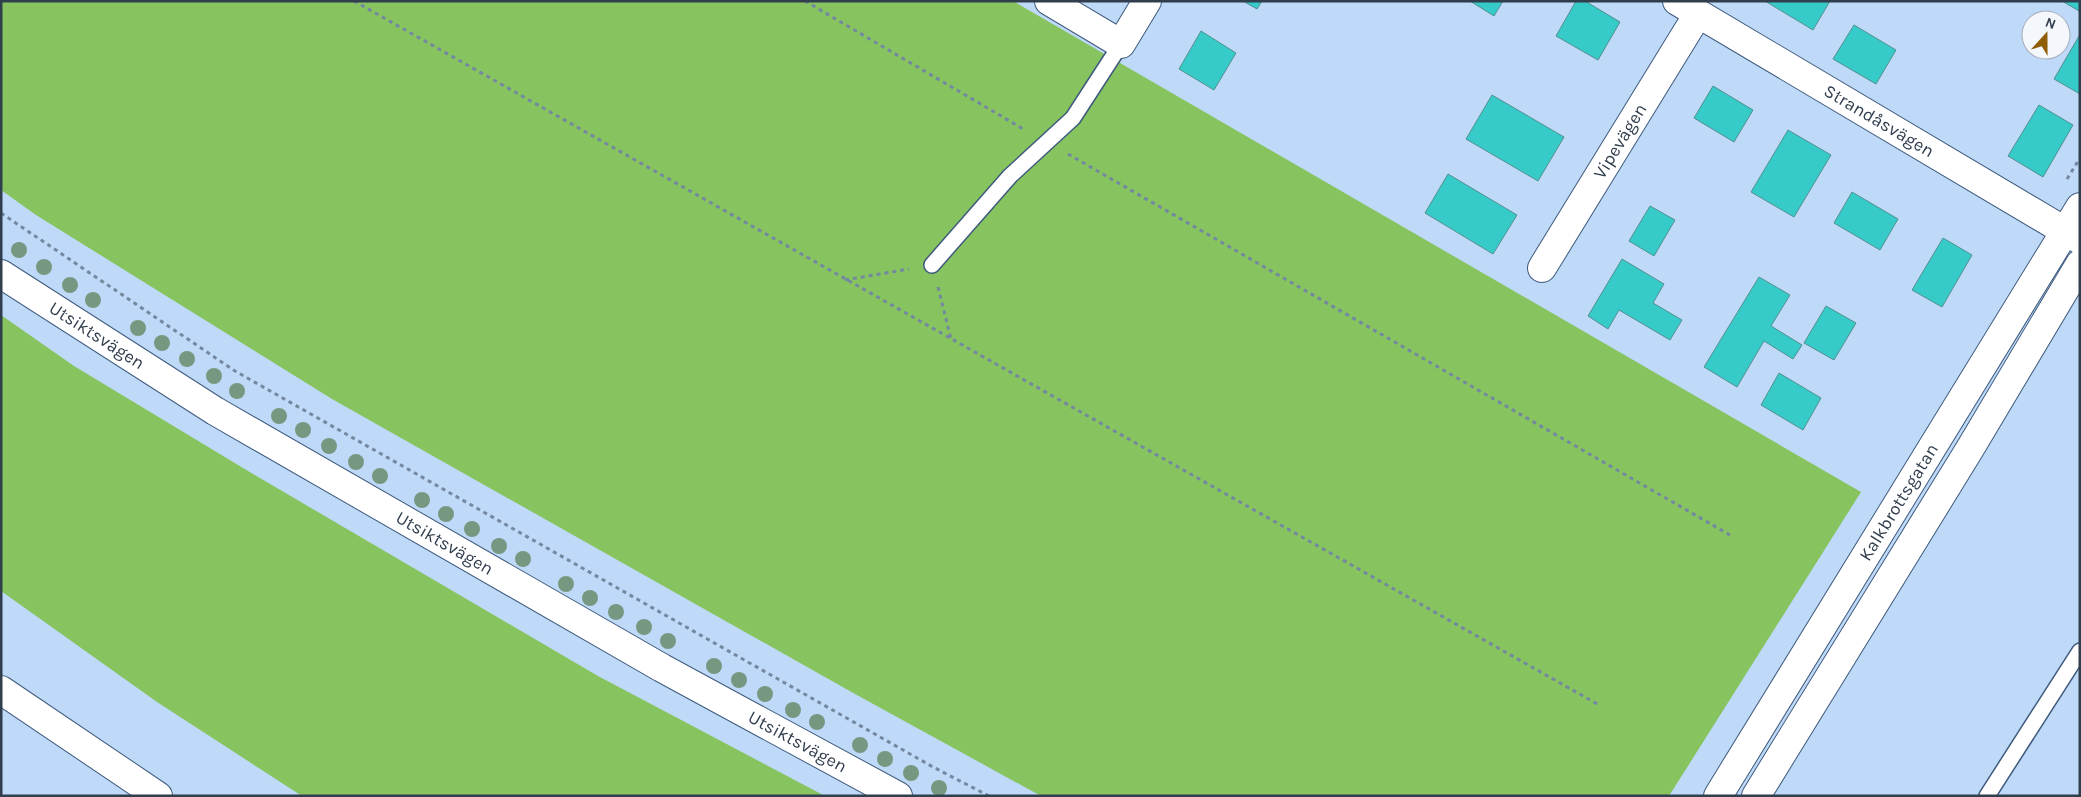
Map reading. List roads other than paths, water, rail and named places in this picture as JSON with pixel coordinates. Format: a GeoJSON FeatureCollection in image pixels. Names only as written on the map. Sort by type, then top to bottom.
{"type":"FeatureCollection","features":[{"type":"Feature","properties":{"kind":"main road"},"geometry":{"type":"LineString","coordinates":[[1049,1],[1121,44],[1147,1]]}},
{"type":"Feature","properties":{"kind":"main road","name":"Strandåsvägen"},"geometry":{"type":"LineString","coordinates":[[1688,8],[2073,236]]}},
{"type":"Feature","properties":{"kind":"main road","name":"Vipevägen"},"geometry":{"type":"LineString","coordinates":[[1542,268],[1688,8]]}},
{"type":"Feature","properties":{"kind":"main road","name":"Kalkbrottsgatan"},"geometry":{"type":"LineString","coordinates":[[1718,796],[2073,236],[2080,207]]}},
{"type":"Feature","properties":{"kind":"main road","name":"Kalkbrottsgatan"},"geometry":{"type":"LineString","coordinates":[[1756,796],[1971,447],[2080,264]]}},
{"type":"Feature","properties":{"kind":"main road","name":"Utsiktsvägen"},"geometry":{"type":"LineString","coordinates":[[1,274],[232,421],[662,668],[898,796]]}},
{"type":"Feature","properties":{"kind":"main road"},"geometry":{"type":"LineString","coordinates":[[1,678],[81,743]]}},
{"type":"Feature","properties":{"kind":"main road"},"geometry":{"type":"LineString","coordinates":[[1,690],[158,796]]}},
{"type":"Feature","properties":{"kind":"main road"},"geometry":{"type":"LineString","coordinates":[[1,711],[81,743]]}},
{"type":"Feature","properties":{"kind":"lane"},"geometry":{"type":"LineString","coordinates":[[932,265],[1010,176],[1073,118],[1121,44]]}},
{"type":"Feature","properties":{"kind":"lane"},"geometry":{"type":"LineString","coordinates":[[1987,796],[2080,651]]}}]}
